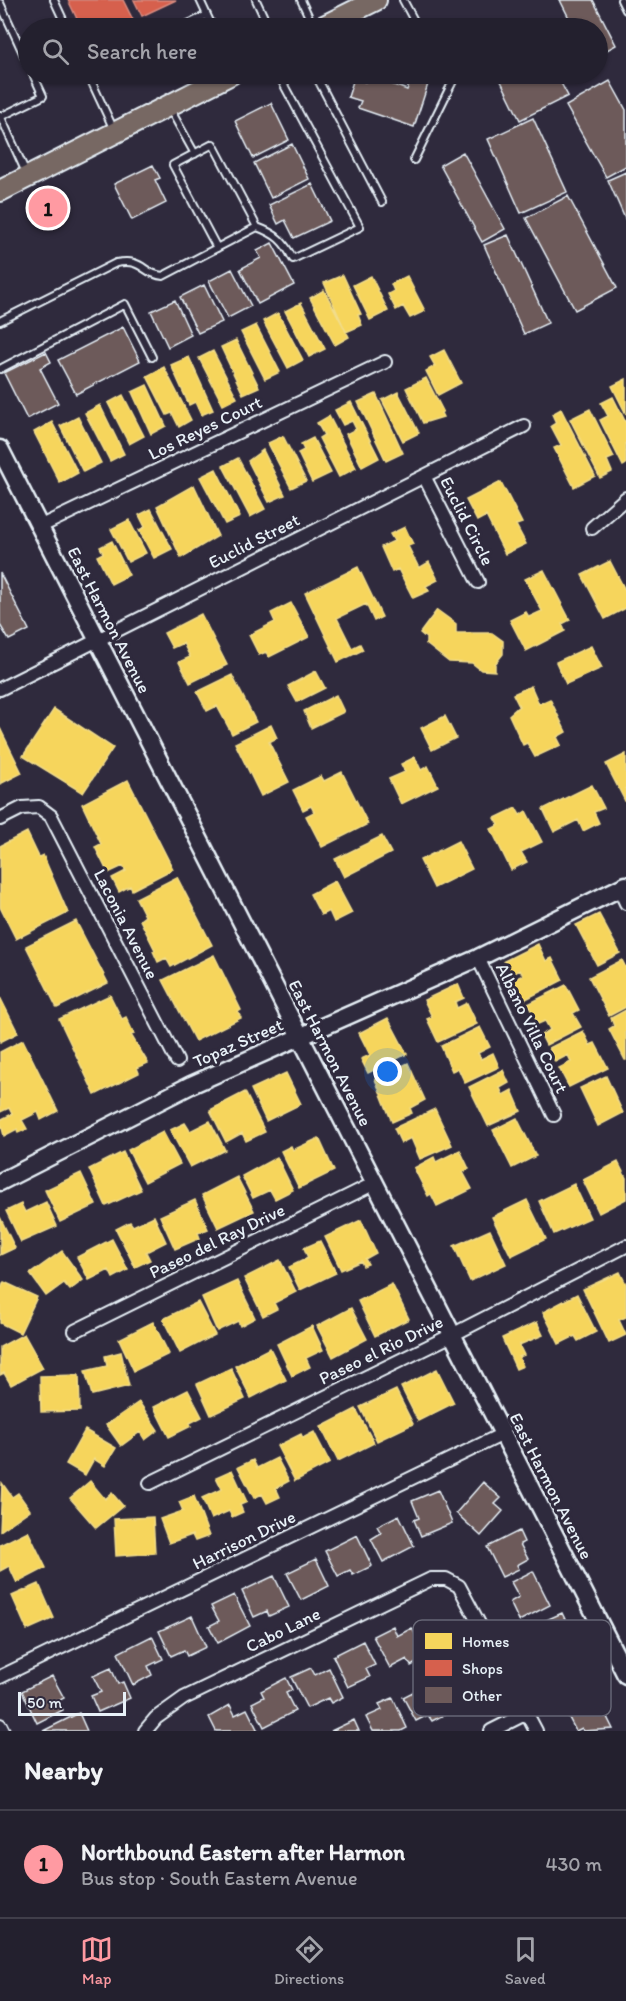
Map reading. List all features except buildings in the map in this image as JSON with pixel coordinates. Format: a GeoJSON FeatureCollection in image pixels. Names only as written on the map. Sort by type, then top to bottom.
{"type":"FeatureCollection","features":[{"type":"Feature","properties":{"kind":"main road"},"geometry":{"type":"LineString","coordinates":[[340,18],[376,0]]}},
{"type":"Feature","properties":{"kind":"main road"},"geometry":{"type":"LineString","coordinates":[[0,191],[211,84]]}},
{"type":"Feature","properties":{"kind":"main road","name":"East Harmon Avenue"},"geometry":{"type":"LineString","coordinates":[[0,449],[452,1335],[601,1620]]}},
{"type":"Feature","properties":{"kind":"main road","name":"Topaz Street"},"geometry":{"type":"LineString","coordinates":[[0,1182],[191,1085],[624,892]]}},
{"type":"Feature","properties":{"kind":"main road","name":"East Harmon Avenue"},"geometry":{"type":"LineString","coordinates":[[611,1639],[624,1664]]}},
{"type":"Feature","properties":{"kind":"street","name":"Los Reyes Court"},"geometry":{"type":"LineString","coordinates":[[39,526],[385,362]]}},
{"type":"Feature","properties":{"kind":"street","name":"Euclid Street"},"geometry":{"type":"LineString","coordinates":[[0,689],[524,426]]}},
{"type":"Feature","properties":{"kind":"street","name":"Euclid Circle"},"geometry":{"type":"LineString","coordinates":[[424,476],[478,582]]}},
{"type":"Feature","properties":{"kind":"street"},"geometry":{"type":"LineString","coordinates":[[592,528],[626,498]]}},
{"type":"Feature","properties":{"kind":"street","name":"Laconia Avenue"},"geometry":{"type":"LineString","coordinates":[[0,819],[22,808],[39,807],[51,816],[177,1061]]}},
{"type":"Feature","properties":{"kind":"street","name":"Albano Villa Court"},"geometry":{"type":"LineString","coordinates":[[478,958],[554,1115]]}},
{"type":"Feature","properties":{"kind":"street","name":"Paseo del Ray Drive"},"geometry":{"type":"LineString","coordinates":[[75,1331],[375,1182]]}},
{"type":"Feature","properties":{"kind":"street","name":"Paseo el Rio Drive"},"geometry":{"type":"LineString","coordinates":[[150,1483],[452,1335],[626,1246]]}},
{"type":"Feature","properties":{"kind":"street","name":"Harrison Drive"},"geometry":{"type":"LineString","coordinates":[[2,1673],[503,1434]]}},
{"type":"Feature","properties":{"kind":"street","name":"Cabo Lane"},"geometry":{"type":"LineString","coordinates":[[145,1731],[156,1718],[184,1698],[431,1579],[446,1579],[459,1586],[477,1620]]}},
{"type":"Feature","properties":{"kind":"street"},"geometry":{"type":"LineString","coordinates":[[491,1731],[521,1716]]}},
{"type":"Feature","properties":{"kind":"street"},"geometry":{"type":"LineString","coordinates":[[528,1716],[536,1731]]}},
{"type":"Feature","properties":{"kind":"street"},"geometry":{"type":"LineString","coordinates":[[0,1725],[3,1731]]}},
{"type":"Feature","properties":{"kind":"lane"},"geometry":{"type":"LineString","coordinates":[[54,0],[62,18]]}},
{"type":"Feature","properties":{"kind":"lane"},"geometry":{"type":"LineString","coordinates":[[200,0],[208,18]]}},
{"type":"Feature","properties":{"kind":"lane"},"geometry":{"type":"LineString","coordinates":[[256,0],[264,18]]}},
{"type":"Feature","properties":{"kind":"lane"},"geometry":{"type":"LineString","coordinates":[[301,0],[309,18]]}},
{"type":"Feature","properties":{"kind":"lane"},"geometry":{"type":"LineString","coordinates":[[403,0],[413,18]]}},
{"type":"Feature","properties":{"kind":"lane"},"geometry":{"type":"LineString","coordinates":[[621,0],[626,10]]}},
{"type":"Feature","properties":{"kind":"lane"},"geometry":{"type":"LineString","coordinates":[[0,3],[18,42]]}},
{"type":"Feature","properties":{"kind":"lane"},"geometry":{"type":"LineString","coordinates":[[201,18],[207,15]]}},
{"type":"Feature","properties":{"kind":"lane"},"geometry":{"type":"LineString","coordinates":[[28,177],[0,117],[43,96],[38,84]]}},
{"type":"Feature","properties":{"kind":"lane"},"geometry":{"type":"LineString","coordinates":[[93,84],[115,133]]}},
{"type":"Feature","properties":{"kind":"lane"},"geometry":{"type":"LineString","coordinates":[[217,248],[173,165],[213,144],[257,227],[274,233],[285,243],[293,259],[360,227],[283,84]]}},
{"type":"Feature","properties":{"kind":"lane"},"geometry":{"type":"LineString","coordinates":[[320,84],[382,202]]}},
{"type":"Feature","properties":{"kind":"lane"},"geometry":{"type":"LineString","coordinates":[[414,160],[452,84]]}},
{"type":"Feature","properties":{"kind":"lane"},"geometry":{"type":"LineString","coordinates":[[168,106],[195,154]]}},
{"type":"Feature","properties":{"kind":"lane"},"geometry":{"type":"LineString","coordinates":[[0,321],[116,263],[129,261],[140,264],[154,276],[163,276],[257,227]]}},
{"type":"Feature","properties":{"kind":"lane"},"geometry":{"type":"LineString","coordinates":[[0,369],[124,304],[152,357]]}},
{"type":"Feature","properties":{"kind":"place","name":"Northbound Eastern after Harmon"},"geometry":{"type":"Point","coordinates":[48,208]}}]}
